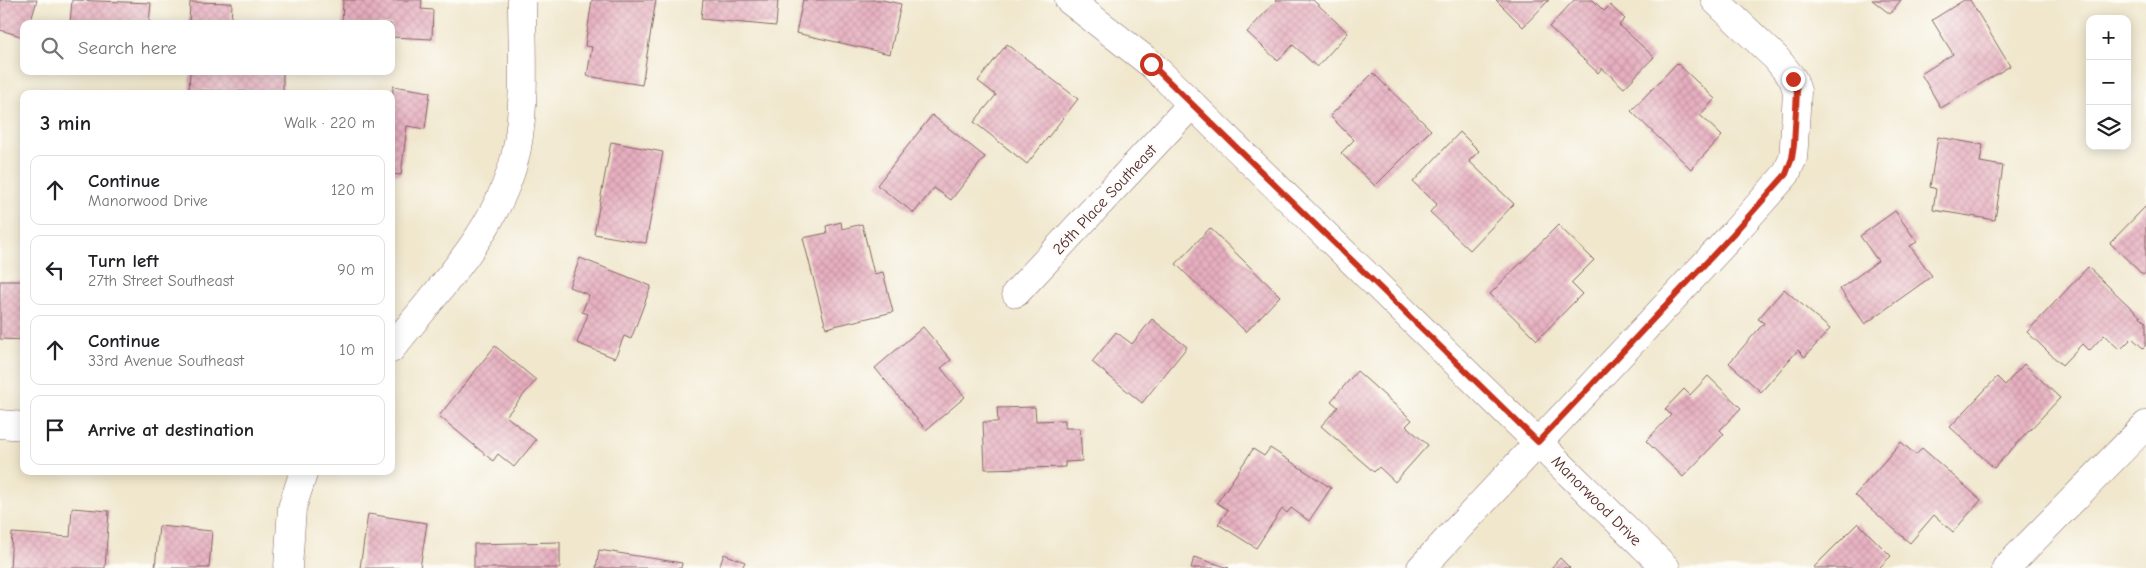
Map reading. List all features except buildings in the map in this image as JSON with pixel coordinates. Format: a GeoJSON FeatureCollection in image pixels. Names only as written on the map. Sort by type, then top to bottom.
{"type":"FeatureCollection","features":[{"type":"Feature","properties":{"kind":"street"},"geometry":{"type":"LineString","coordinates":[[395,344],[489,221],[505,187],[516,148],[522,88],[522,0]]}},
{"type":"Feature","properties":{"kind":"street","name":"Manorwood Drive"},"geometry":{"type":"LineString","coordinates":[[1070,0],[1151,64],[1666,568]]}},
{"type":"Feature","properties":{"kind":"street"},"geometry":{"type":"LineString","coordinates":[[1421,568],[1733,234],[1786,174],[1792,158],[1797,114],[1797,91],[1793,79],[1776,58],[1715,0]]}},
{"type":"Feature","properties":{"kind":"street","name":"26th Place Southeast"},"geometry":{"type":"LineString","coordinates":[[1016,293],[1192,104]]}},
{"type":"Feature","properties":{"kind":"street"},"geometry":{"type":"LineString","coordinates":[[0,424],[20,426]]}},
{"type":"Feature","properties":{"kind":"street"},"geometry":{"type":"LineString","coordinates":[[2006,568],[2146,425]]}},
{"type":"Feature","properties":{"kind":"street"},"geometry":{"type":"LineString","coordinates":[[288,568],[292,508],[303,475]]}},
{"type":"Feature","properties":{"kind":"route"},"geometry":{"type":"LineString","coordinates":[[1151,64],[1538,442],[1733,234],[1786,174],[1792,158],[1797,114],[1797,91],[1793,79]]}}]}
